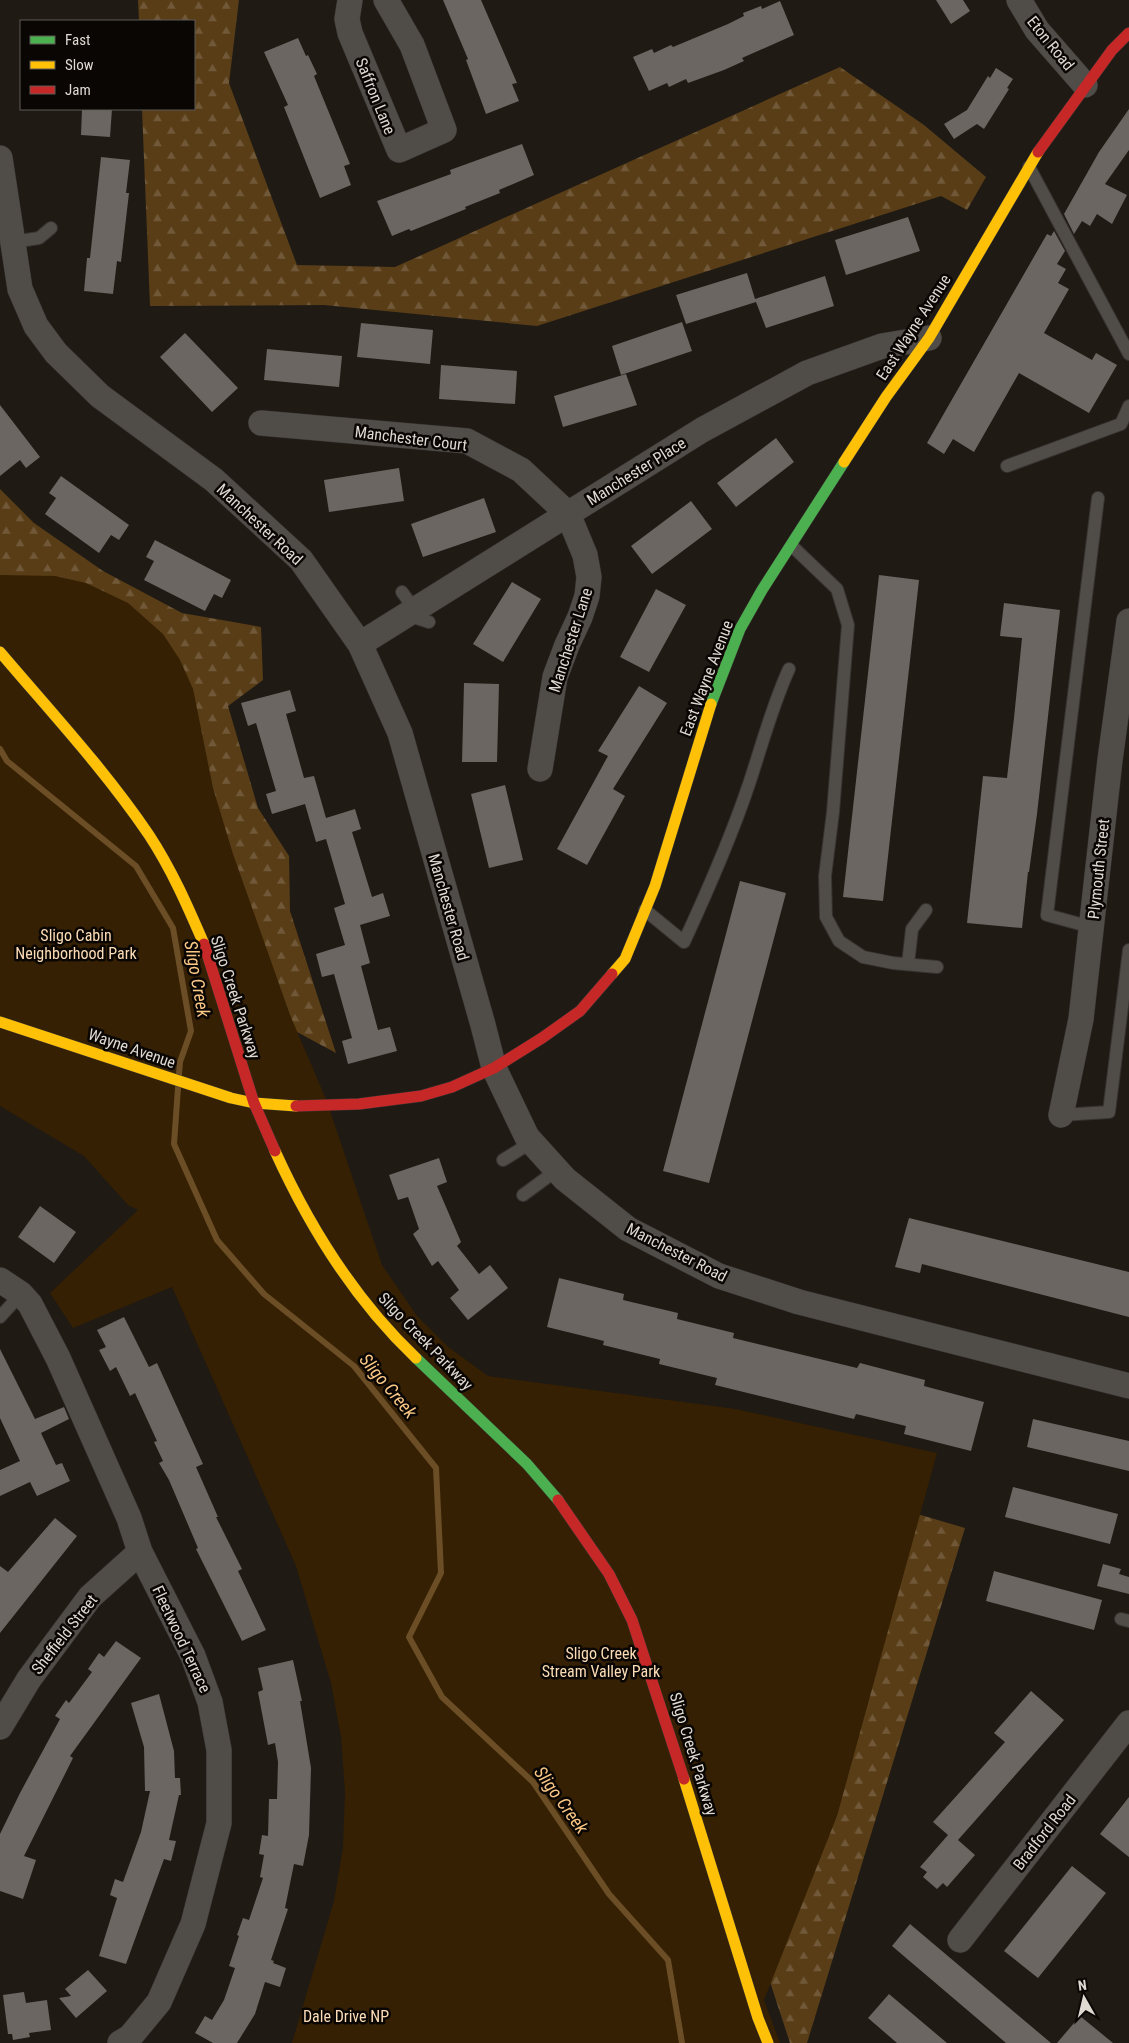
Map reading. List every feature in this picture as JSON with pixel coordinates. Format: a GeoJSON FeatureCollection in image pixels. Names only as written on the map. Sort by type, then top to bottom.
{"type":"FeatureCollection","features":[{"type":"Feature","properties":{"kind":"street","name":"Saffron Lane"},"geometry":{"type":"LineString","coordinates":[[350,0],[348,18],[350,33],[399,150],[444,130],[412,45],[386,0]]}},
{"type":"Feature","properties":{"kind":"street","name":"Eton Road"},"geometry":{"type":"LineString","coordinates":[[1019,0],[1037,30],[1085,85]]}},
{"type":"Feature","properties":{"kind":"street","name":"East Wayne Avenue"},"geometry":{"type":"LineString","coordinates":[[254,1103],[294,1106],[359,1104],[421,1096],[452,1087],[494,1068],[518,1054],[580,1011],[625,959],[664,860],[704,723],[740,629],[886,397],[929,338],[1041,147],[1112,50],[1129,33]]}},
{"type":"Feature","properties":{"kind":"street","name":"Manchester Road"},"geometry":{"type":"LineString","coordinates":[[0,158],[20,289],[36,326],[56,353],[100,396],[214,480],[301,560],[360,644],[400,733],[494,1068],[526,1137],[565,1179],[628,1229],[719,1276],[799,1302],[1129,1386]]}},
{"type":"Feature","properties":{"kind":"street","name":"Manchester Place"},"geometry":{"type":"LineString","coordinates":[[360,644],[702,430],[808,373],[882,346],[929,338]]}},
{"type":"Feature","properties":{"kind":"street","name":"Manchester Court"},"geometry":{"type":"LineString","coordinates":[[261,423],[467,441],[521,470],[568,514]]}},
{"type":"Feature","properties":{"kind":"street","name":"Manchester Lane"},"geometry":{"type":"LineString","coordinates":[[540,769],[555,677],[587,596],[589,577],[585,555],[568,514]]}},
{"type":"Feature","properties":{"kind":"street","name":"Plymouth Street"},"geometry":{"type":"LineString","coordinates":[[1061,1115],[1081,1019],[1091,927],[1120,761],[1129,621]]}},
{"type":"Feature","properties":{"kind":"street","name":"Sligo Creek Parkway"},"geometry":{"type":"LineString","coordinates":[[0,652],[113,784],[150,838],[181,891],[205,946],[254,1103],[284,1170],[306,1212],[365,1301],[408,1350],[527,1464],[557,1498],[609,1574],[632,1620],[664,1713],[758,2018],[768,2043]]}},
{"type":"Feature","properties":{"kind":"street","name":"Wayne Avenue"},"geometry":{"type":"LineString","coordinates":[[0,1022],[90,1050],[207,1091],[254,1103]]}},
{"type":"Feature","properties":{"kind":"street","name":"Fleetwood Terrace"},"geometry":{"type":"LineString","coordinates":[[0,1280],[21,1294],[30,1304],[58,1358],[129,1518],[140,1552],[193,1656],[210,1702],[219,1750],[219,1823],[193,1924],[159,2002],[130,2037],[120,2043]]}},
{"type":"Feature","properties":{"kind":"street","name":"Sheffield Street"},"geometry":{"type":"LineString","coordinates":[[0,1727],[29,1679],[90,1597],[140,1552]]}},
{"type":"Feature","properties":{"kind":"street","name":"Bradford Road"},"geometry":{"type":"LineString","coordinates":[[960,1940],[1129,1723]]}},
{"type":"Feature","properties":{"kind":"lane"},"geometry":{"type":"LineString","coordinates":[[1029,166],[1129,354]]}},
{"type":"Feature","properties":{"kind":"lane"},"geometry":{"type":"LineString","coordinates":[[13,242],[38,238],[51,228]]}},
{"type":"Feature","properties":{"kind":"lane"},"geometry":{"type":"LineString","coordinates":[[1008,466],[1120,424],[1129,406]]}},
{"type":"Feature","properties":{"kind":"lane"},"geometry":{"type":"LineString","coordinates":[[1091,927],[1047,915],[1098,498]]}},
{"type":"Feature","properties":{"kind":"lane"},"geometry":{"type":"LineString","coordinates":[[792,546],[837,589],[848,624],[826,876],[826,917],[839,941],[863,957],[937,968]]}},
{"type":"Feature","properties":{"kind":"lane"},"geometry":{"type":"LineString","coordinates":[[645,910],[684,942],[717,871],[749,784],[776,698],[789,669]]}},
{"type":"Feature","properties":{"kind":"lane"},"geometry":{"type":"LineString","coordinates":[[908,964],[912,929],[926,910]]}},
{"type":"Feature","properties":{"kind":"lane"},"geometry":{"type":"LineString","coordinates":[[1061,1115],[1109,1112],[1129,950]]}},
{"type":"Feature","properties":{"kind":"lane"},"geometry":{"type":"LineString","coordinates":[[503,1160],[532,1142]]}},
{"type":"Feature","properties":{"kind":"lane"},"geometry":{"type":"LineString","coordinates":[[523,1195],[557,1170]]}},
{"type":"Feature","properties":{"kind":"lane"},"geometry":{"type":"LineString","coordinates":[[0,1317],[21,1294]]}},
{"type":"Feature","properties":{"kind":"green space"},"geometry":{"type":"Polygon","coordinates":[[[138,0],[239,0],[229,83],[297,265],[395,267],[840,67],[924,125],[986,177],[967,210],[941,196],[537,326],[324,305],[150,306],[142,110],[195,110],[195,20],[139,20],[138,0]]]}},
{"type":"Feature","properties":{"kind":"green space"},"geometry":{"type":"Polygon","coordinates":[[[0,489],[34,523],[103,571],[182,613],[261,627],[263,680],[228,706],[258,808],[289,856],[290,911],[336,1053],[282,1024],[0,584],[0,489]]]}},
{"type":"Feature","properties":{"kind":"green space","name":"Sligo Creek Stream Valley Park"},"geometry":{"type":"Polygon","coordinates":[[[0,575],[55,576],[86,583],[128,603],[163,634],[180,660],[193,689],[213,788],[233,854],[290,1015],[326,1099],[382,1265],[417,1316],[447,1346],[488,1376],[736,1409],[937,1453],[837,1816],[764,2000],[780,2043],[292,2043],[334,1901],[343,1847],[345,1792],[341,1737],[331,1683],[296,1566],[172,1287],[73,1328],[50,1293],[138,1210],[128,1205],[84,1156],[0,1106],[0,575]]]}},
{"type":"Feature","properties":{"kind":"green space"},"geometry":{"type":"Polygon","coordinates":[[[531,1400],[965,1528],[807,2043],[790,2043],[730,1860],[531,1400]]]}},
{"type":"Feature","properties":{"kind":"building"},"geometry":{"type":"Polygon","coordinates":[[[443,0],[481,0],[517,83],[512,84],[519,101],[486,114],[466,60],[468,59],[443,0]]]}},
{"type":"Feature","properties":{"kind":"building"},"geometry":{"type":"Polygon","coordinates":[[[936,0],[963,0],[970,11],[951,24],[936,0]]]}},
{"type":"Feature","properties":{"kind":"building"},"geometry":{"type":"Polygon","coordinates":[[[780,1],[794,35],[742,58],[744,61],[724,70],[688,83],[686,79],[669,87],[667,83],[649,91],[633,57],[652,49],[654,53],[671,45],[673,47],[728,24],[744,16],[743,13],[761,6],[762,9],[780,1]]]}},
{"type":"Feature","properties":{"kind":"building"},"geometry":{"type":"Polygon","coordinates":[[[298,38],[317,74],[314,76],[350,164],[344,166],[351,185],[320,198],[284,107],[288,105],[264,52],[298,38]]]}},
{"type":"Feature","properties":{"kind":"building"},"geometry":{"type":"Polygon","coordinates":[[[996,68],[1013,79],[1007,88],[1009,89],[984,129],[977,124],[954,139],[944,124],[967,110],[988,76],[990,78],[996,68]]]}},
{"type":"Feature","properties":{"kind":"building"},"geometry":{"type":"Polygon","coordinates":[[[1129,109],[1129,150],[1105,184],[1127,195],[1112,224],[1097,214],[1090,226],[1082,221],[1074,234],[1064,214],[1099,152],[1129,109]]]}},
{"type":"Feature","properties":{"kind":"building"},"geometry":{"type":"Polygon","coordinates":[[[82,110],[112,110],[110,137],[81,135],[82,110]]]}},
{"type":"Feature","properties":{"kind":"building"},"geometry":{"type":"Polygon","coordinates":[[[522,144],[534,175],[499,190],[500,193],[465,207],[466,209],[411,231],[409,229],[392,236],[377,201],[451,174],[450,170],[522,144]]]}},
{"type":"Feature","properties":{"kind":"building"},"geometry":{"type":"Polygon","coordinates":[[[101,157],[130,160],[126,193],[129,193],[121,262],[117,261],[113,294],[84,291],[87,258],[90,258],[101,157]]]}},
{"type":"Feature","properties":{"kind":"building"},"geometry":{"type":"Polygon","coordinates":[[[908,217],[920,251],[846,275],[835,240],[908,217]]]}},
{"type":"Feature","properties":{"kind":"building"},"geometry":{"type":"Polygon","coordinates":[[[1054,231],[1065,251],[1057,264],[1066,269],[1058,283],[1069,289],[1044,333],[1092,360],[1096,353],[1117,365],[1089,413],[1019,373],[974,452],[953,439],[944,454],[927,443],[1047,234],[1051,236],[1054,231]]]}},
{"type":"Feature","properties":{"kind":"building"},"geometry":{"type":"Polygon","coordinates":[[[747,273],[755,299],[825,276],[834,306],[766,328],[756,302],[686,324],[676,295],[747,273]]]}},
{"type":"Feature","properties":{"kind":"building"},"geometry":{"type":"Polygon","coordinates":[[[682,322],[692,351],[621,375],[612,346],[682,322]]]}},
{"type":"Feature","properties":{"kind":"building"},"geometry":{"type":"Polygon","coordinates":[[[361,323],[433,330],[430,364],[357,357],[361,323]]]}},
{"type":"Feature","properties":{"kind":"building"},"geometry":{"type":"Polygon","coordinates":[[[185,333],[238,388],[212,412],[160,357],[185,333]]]}},
{"type":"Feature","properties":{"kind":"building"},"geometry":{"type":"Polygon","coordinates":[[[267,349],[342,356],[339,387],[264,380],[267,349]]]}},
{"type":"Feature","properties":{"kind":"building"},"geometry":{"type":"Polygon","coordinates":[[[441,365],[517,371],[515,404],[439,399],[441,365]]]}},
{"type":"Feature","properties":{"kind":"building"},"geometry":{"type":"Polygon","coordinates":[[[626,374],[637,405],[563,427],[554,396],[626,374]]]}},
{"type":"Feature","properties":{"kind":"building"},"geometry":{"type":"Polygon","coordinates":[[[0,405],[40,457],[26,468],[20,460],[0,476],[0,405]]]}},
{"type":"Feature","properties":{"kind":"building"},"geometry":{"type":"Polygon","coordinates":[[[776,438],[794,462],[736,507],[717,483],[776,438]]]}},
{"type":"Feature","properties":{"kind":"building"},"geometry":{"type":"Polygon","coordinates":[[[399,468],[404,501],[329,512],[324,480],[399,468]]]}},
{"type":"Feature","properties":{"kind":"building"},"geometry":{"type":"Polygon","coordinates":[[[61,476],[129,525],[119,540],[111,535],[99,553],[45,514],[56,498],[49,493],[61,476]]]}},
{"type":"Feature","properties":{"kind":"building"},"geometry":{"type":"Polygon","coordinates":[[[484,498],[496,532],[423,557],[411,524],[484,498]]]}},
{"type":"Feature","properties":{"kind":"building"},"geometry":{"type":"Polygon","coordinates":[[[691,501],[712,529],[652,574],[631,546],[691,501]]]}},
{"type":"Feature","properties":{"kind":"building"},"geometry":{"type":"Polygon","coordinates":[[[155,540],[231,580],[222,598],[214,594],[205,611],[144,580],[154,561],[146,557],[155,540]]]}},
{"type":"Feature","properties":{"kind":"building"},"geometry":{"type":"Polygon","coordinates":[[[879,575],[919,580],[883,901],[843,897],[879,575]]]}},
{"type":"Feature","properties":{"kind":"building"},"geometry":{"type":"Polygon","coordinates":[[[512,582],[541,599],[503,662],[473,644],[512,582]]]}},
{"type":"Feature","properties":{"kind":"building"},"geometry":{"type":"Polygon","coordinates":[[[656,589],[686,605],[649,672],[620,657],[656,589]]]}},
{"type":"Feature","properties":{"kind":"building"},"geometry":{"type":"Polygon","coordinates":[[[1004,603],[1060,610],[1022,928],[967,923],[983,776],[1007,778],[1014,718],[1022,638],[1000,636],[1004,603]]]}},
{"type":"Feature","properties":{"kind":"building"},"geometry":{"type":"Polygon","coordinates":[[[464,683],[499,684],[497,762],[462,762],[464,683]]]}},
{"type":"Feature","properties":{"kind":"building"},"geometry":{"type":"Polygon","coordinates":[[[639,686],[667,703],[613,789],[625,796],[587,865],[557,849],[608,756],[598,751],[639,686]]]}},
{"type":"Feature","properties":{"kind":"building"},"geometry":{"type":"Polygon","coordinates":[[[290,690],[296,711],[286,714],[304,778],[314,776],[326,818],[355,809],[361,829],[352,832],[372,897],[383,893],[390,916],[360,925],[370,963],[361,966],[378,1030],[390,1027],[397,1051],[348,1064],[342,1041],[352,1038],[334,974],[322,977],[316,954],[345,945],[334,908],[345,904],[326,839],[316,842],[305,804],[272,814],[266,794],[276,791],[256,723],[248,726],[241,703],[290,690]]]}},
{"type":"Feature","properties":{"kind":"building"},"geometry":{"type":"Polygon","coordinates":[[[505,785],[523,860],[489,868],[471,794],[505,785]]]}},
{"type":"Feature","properties":{"kind":"building"},"geometry":{"type":"Polygon","coordinates":[[[740,881],[786,893],[709,1183],[663,1171],[740,881]]]}},
{"type":"Feature","properties":{"kind":"building"},"geometry":{"type":"Polygon","coordinates":[[[439,1158],[447,1182],[437,1186],[461,1242],[457,1246],[479,1274],[490,1265],[508,1288],[468,1320],[450,1298],[459,1290],[438,1261],[432,1266],[413,1234],[419,1229],[408,1197],[398,1200],[389,1175],[439,1158]]]}},
{"type":"Feature","properties":{"kind":"building"},"geometry":{"type":"Polygon","coordinates":[[[40,1206],[76,1232],[54,1263],[18,1237],[40,1206]]]}},
{"type":"Feature","properties":{"kind":"building"},"geometry":{"type":"Polygon","coordinates":[[[909,1218],[1129,1272],[1129,1317],[922,1264],[920,1273],[895,1267],[909,1218]]]}},
{"type":"Feature","properties":{"kind":"building"},"geometry":{"type":"Polygon","coordinates":[[[559,1278],[624,1294],[623,1300],[678,1313],[677,1319],[734,1333],[733,1338],[857,1368],[860,1363],[925,1380],[924,1386],[984,1402],[971,1451],[904,1434],[906,1426],[856,1414],[854,1419],[715,1385],[717,1378],[659,1364],[660,1359],[603,1345],[604,1341],[547,1327],[559,1278]]]}},
{"type":"Feature","properties":{"kind":"building"},"geometry":{"type":"Polygon","coordinates":[[[124,1317],[149,1367],[157,1363],[203,1464],[196,1467],[218,1517],[216,1517],[242,1569],[238,1571],[266,1630],[242,1641],[196,1549],[198,1548],[169,1480],[159,1463],[163,1461],[154,1442],[157,1441],[135,1393],[130,1396],[116,1367],[110,1371],[99,1350],[106,1347],[97,1330],[124,1317]]]}},
{"type":"Feature","properties":{"kind":"building"},"geometry":{"type":"Polygon","coordinates":[[[0,1349],[35,1419],[64,1407],[69,1419],[41,1433],[56,1465],[62,1463],[70,1481],[37,1496],[30,1482],[0,1496],[0,1470],[20,1461],[0,1418],[0,1349]]]}},
{"type":"Feature","properties":{"kind":"building"},"geometry":{"type":"Polygon","coordinates":[[[1033,1419],[1129,1441],[1129,1471],[1027,1447],[1033,1419]]]}},
{"type":"Feature","properties":{"kind":"building"},"geometry":{"type":"Polygon","coordinates":[[[1013,1487],[1118,1514],[1110,1544],[1005,1517],[1013,1487]]]}},
{"type":"Feature","properties":{"kind":"building"},"geometry":{"type":"Polygon","coordinates":[[[55,1518],[77,1536],[0,1633],[0,1566],[8,1572],[55,1518]]]}},
{"type":"Feature","properties":{"kind":"building"},"geometry":{"type":"Polygon","coordinates":[[[1103,1564],[1121,1569],[1119,1574],[1129,1577],[1129,1594],[1097,1586],[1103,1564]]]}},
{"type":"Feature","properties":{"kind":"building"},"geometry":{"type":"Polygon","coordinates":[[[994,1571],[1102,1600],[1094,1630],[986,1601],[994,1571]]]}},
{"type":"Feature","properties":{"kind":"building"},"geometry":{"type":"Polygon","coordinates":[[[116,1641],[141,1658],[70,1756],[73,1758],[24,1856],[36,1860],[23,1899],[0,1891],[0,1834],[60,1719],[55,1716],[66,1700],[69,1703],[92,1672],[88,1669],[99,1653],[104,1657],[116,1641]]]}},
{"type":"Feature","properties":{"kind":"building"},"geometry":{"type":"Polygon","coordinates":[[[293,1660],[302,1701],[300,1701],[311,1768],[309,1835],[303,1866],[294,1864],[285,1908],[288,1909],[271,1960],[274,1961],[273,1963],[286,1968],[280,1987],[265,1982],[255,2014],[237,2043],[213,2043],[195,2033],[205,2016],[212,2020],[224,2000],[235,1968],[229,1966],[239,1936],[237,1935],[243,1918],[249,1920],[263,1878],[260,1877],[264,1855],[259,1854],[262,1835],[268,1836],[269,1799],[277,1799],[278,1762],[275,1743],[268,1745],[258,1692],[263,1690],[258,1668],[293,1660]]]}},
{"type":"Feature","properties":{"kind":"building"},"geometry":{"type":"Polygon","coordinates":[[[1031,1691],[1064,1720],[958,1840],[975,1855],[947,1887],[943,1883],[937,1889],[923,1877],[927,1872],[920,1867],[948,1835],[933,1822],[1005,1742],[994,1733],[1031,1691]]]}},
{"type":"Feature","properties":{"kind":"building"},"geometry":{"type":"Polygon","coordinates":[[[159,1694],[174,1751],[175,1778],[180,1778],[181,1795],[179,1795],[169,1840],[176,1841],[171,1861],[164,1859],[126,1964],[99,1956],[117,1898],[110,1895],[115,1879],[123,1882],[141,1832],[150,1791],[145,1791],[144,1747],[131,1703],[159,1694]]]}},
{"type":"Feature","properties":{"kind":"building"},"geometry":{"type":"Polygon","coordinates":[[[1129,1797],[1129,1857],[1100,1834],[1129,1797]]]}},
{"type":"Feature","properties":{"kind":"building"},"geometry":{"type":"Polygon","coordinates":[[[1072,1866],[1106,1893],[1038,1978],[1004,1951],[1072,1866]]]}},
{"type":"Feature","properties":{"kind":"building"},"geometry":{"type":"Polygon","coordinates":[[[910,1924],[1051,2043],[1006,2043],[892,1946],[910,1924]]]}},
{"type":"Feature","properties":{"kind":"building"},"geometry":{"type":"Polygon","coordinates":[[[88,1970],[107,1991],[76,2018],[59,1998],[71,1996],[65,1989],[88,1970]]]}},
{"type":"Feature","properties":{"kind":"building"},"geometry":{"type":"Polygon","coordinates":[[[24,1992],[26,2003],[47,2000],[51,2030],[29,2033],[30,2037],[13,2040],[12,2034],[8,2034],[3,1995],[24,1992]]]}},
{"type":"Feature","properties":{"kind":"building"},"geometry":{"type":"Polygon","coordinates":[[[889,1994],[947,2043],[897,2043],[868,2018],[889,1994]]]}},
{"type":"Feature","properties":{"kind":"building"},"geometry":{"type":"Polygon","coordinates":[[[1080,2016],[1113,2043],[1057,2043],[1080,2016]]]}},
{"type":"Feature","properties":{"kind":"waterway","name":"Sligo Creek"},"geometry":{"type":"LineString","coordinates":[[0,749],[7,761],[136,866],[173,928],[191,1031],[180,1062],[179,1074]]}},
{"type":"Feature","properties":{"kind":"waterway","name":"Sligo Creek"},"geometry":{"type":"LineString","coordinates":[[178,1088],[174,1144],[217,1240],[264,1294],[354,1366],[436,1468],[441,1573],[409,1637],[442,1697],[533,1782],[609,1894],[668,1960],[682,2043]]}},
{"type":"Feature","properties":{"kind":"traffic: fast"},"geometry":{"type":"LineString","coordinates":[[711,704],[740,629],[762,590],[844,462]]}},
{"type":"Feature","properties":{"kind":"traffic: fast"},"geometry":{"type":"LineString","coordinates":[[416,1358],[527,1464],[558,1500]]}},
{"type":"Feature","properties":{"kind":"traffic: slow"},"geometry":{"type":"LineString","coordinates":[[844,462],[886,397],[929,338],[1038,152]]}},
{"type":"Feature","properties":{"kind":"traffic: slow"},"geometry":{"type":"LineString","coordinates":[[0,652],[96,764],[149,835],[186,902],[204,944]]}},
{"type":"Feature","properties":{"kind":"traffic: slow"},"geometry":{"type":"LineString","coordinates":[[612,974],[625,959],[655,886],[711,704]]}},
{"type":"Feature","properties":{"kind":"traffic: slow"},"geometry":{"type":"LineString","coordinates":[[0,1022],[231,1098],[254,1103],[296,1106]]}},
{"type":"Feature","properties":{"kind":"traffic: slow"},"geometry":{"type":"LineString","coordinates":[[275,1151],[303,1207],[336,1261],[373,1312],[416,1358]]}},
{"type":"Feature","properties":{"kind":"traffic: slow"},"geometry":{"type":"LineString","coordinates":[[684,1779],[758,2018],[768,2043]]}},
{"type":"Feature","properties":{"kind":"traffic: jam"},"geometry":{"type":"LineString","coordinates":[[1038,152],[1112,50],[1129,33]]}},
{"type":"Feature","properties":{"kind":"traffic: jam"},"geometry":{"type":"LineString","coordinates":[[204,944],[254,1103],[275,1151]]}},
{"type":"Feature","properties":{"kind":"traffic: jam"},"geometry":{"type":"LineString","coordinates":[[296,1106],[359,1104],[421,1096],[452,1087],[494,1068],[542,1038],[580,1011],[612,974]]}},
{"type":"Feature","properties":{"kind":"traffic: jam"},"geometry":{"type":"LineString","coordinates":[[558,1500],[609,1574],[632,1620],[684,1779]]}},
{"type":"Feature","properties":{"kind":"park label","name":"Sligo Cabin Neighborhood Park"},"geometry":{"type":"Point","coordinates":[76,944]}},
{"type":"Feature","properties":{"kind":"park label","name":"Dale Drive NP"},"geometry":{"type":"Point","coordinates":[346,2016]}}]}
